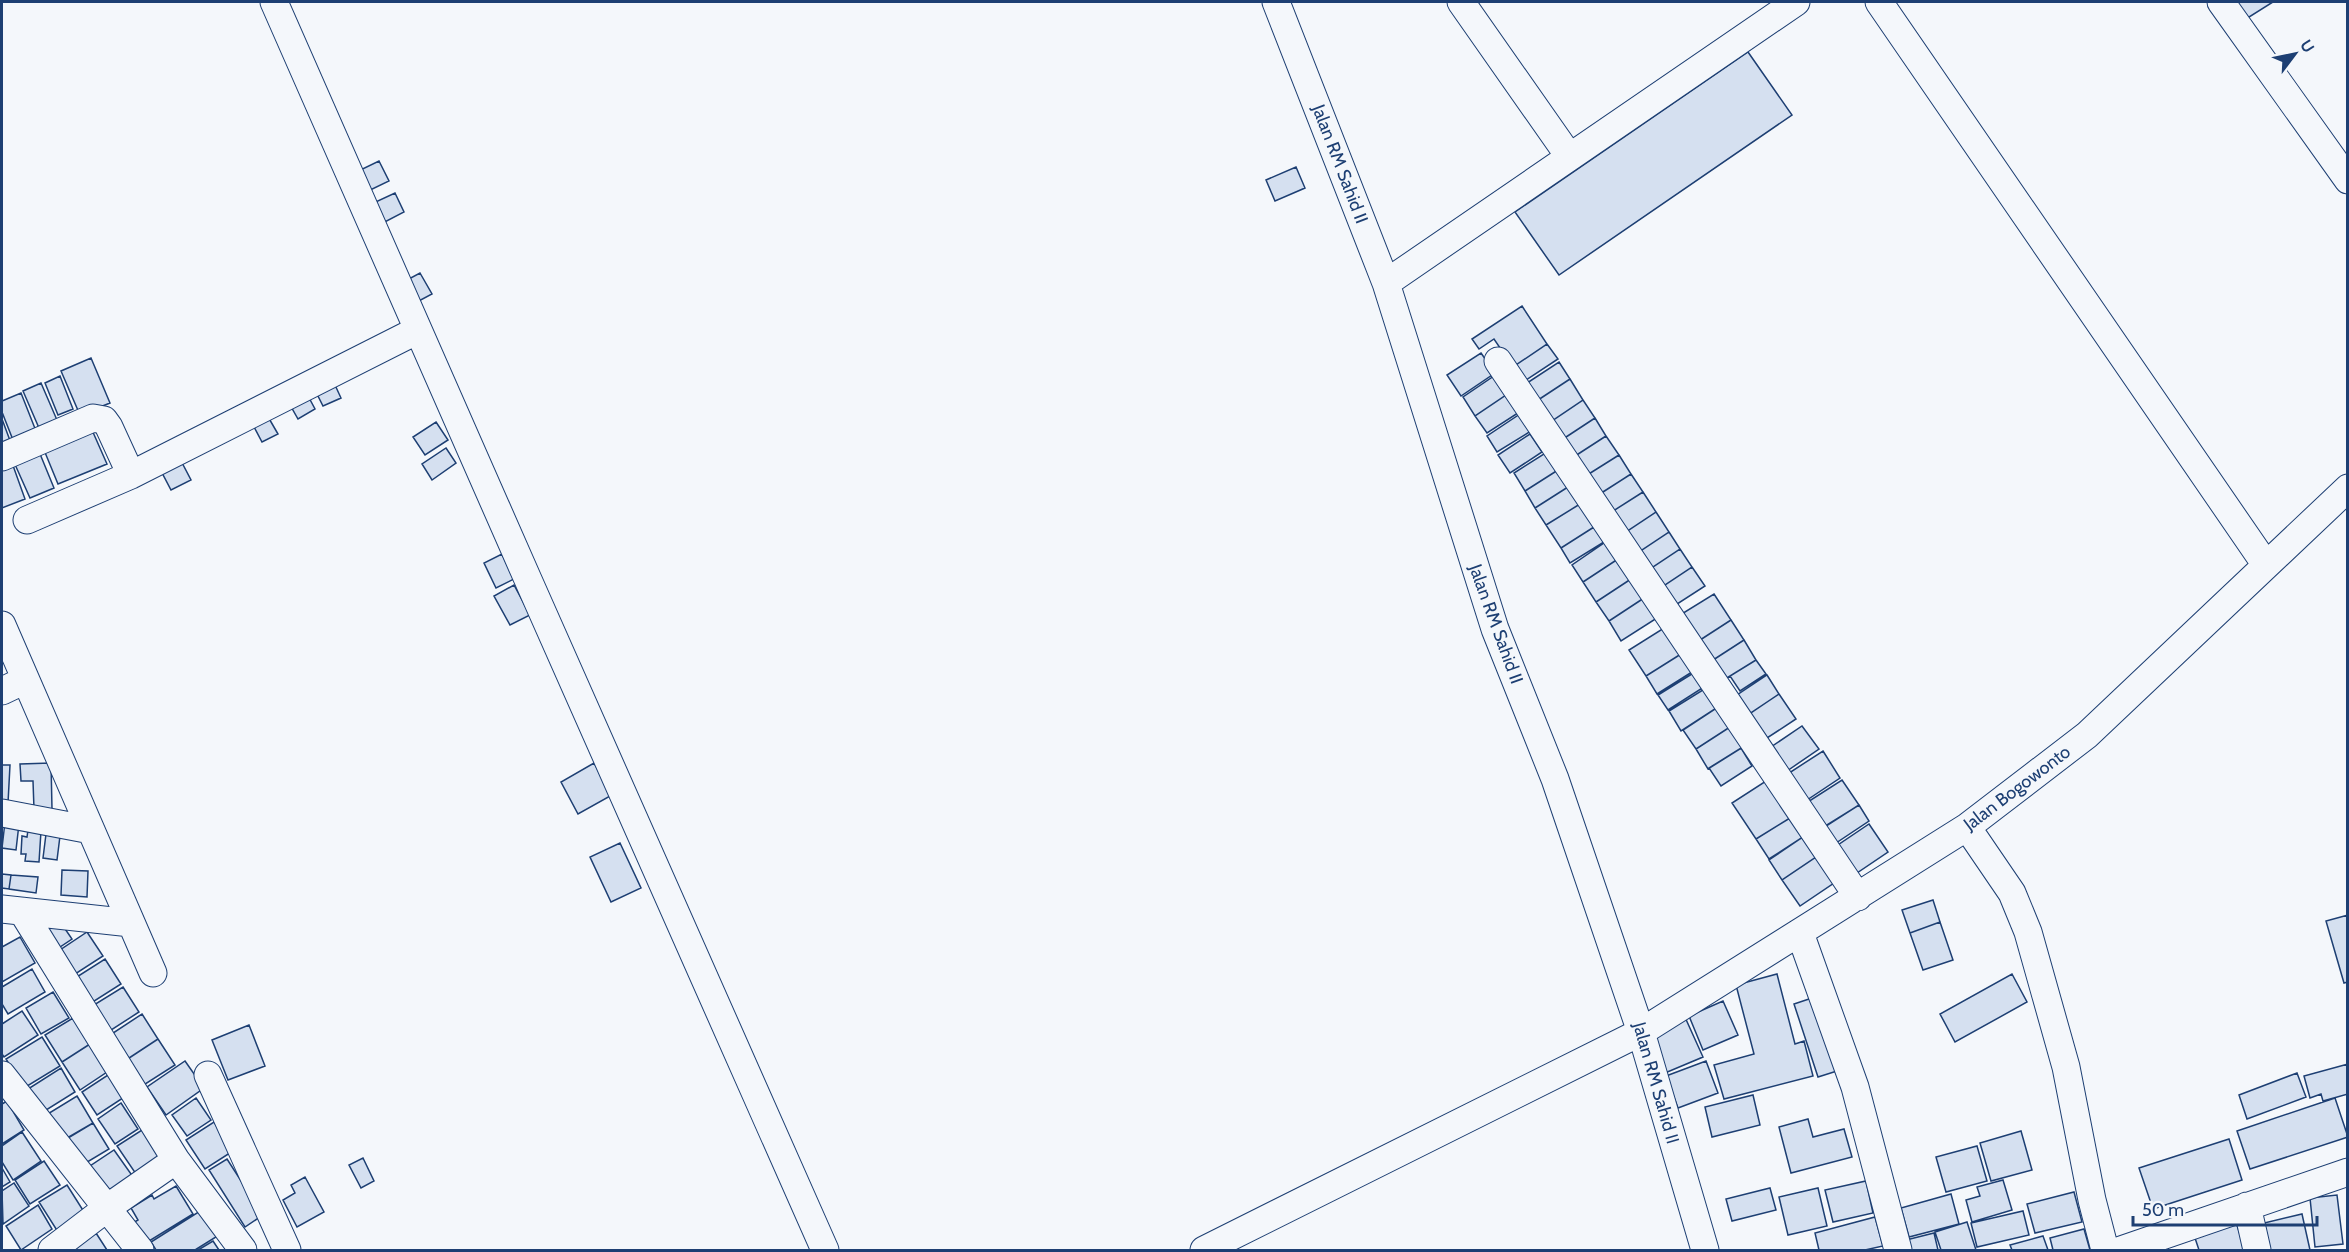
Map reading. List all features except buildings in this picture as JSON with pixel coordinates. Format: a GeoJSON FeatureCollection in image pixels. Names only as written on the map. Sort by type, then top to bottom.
{"type":"FeatureCollection","features":[{"type":"Feature","properties":{"kind":"street"},"geometry":{"type":"LineString","coordinates":[[274,2],[416,331],[633,814],[825,1251]]}},
{"type":"Feature","properties":{"kind":"street","name":"Jalan RM Sahid II"},"geometry":{"type":"LineString","coordinates":[[1276,2],[1386,283],[1495,629],[1556,779],[1641,1032],[1705,1251]]}},
{"type":"Feature","properties":{"kind":"street"},"geometry":{"type":"LineString","coordinates":[[1461,2],[1569,156]]}},
{"type":"Feature","properties":{"kind":"street"},"geometry":{"type":"LineString","coordinates":[[1386,283],[1796,2]]}},
{"type":"Feature","properties":{"kind":"street"},"geometry":{"type":"LineString","coordinates":[[1879,2],[2266,565]]}},
{"type":"Feature","properties":{"kind":"street"},"geometry":{"type":"LineString","coordinates":[[2221,2],[2348,180]]}},
{"type":"Feature","properties":{"kind":"street"},"geometry":{"type":"LineString","coordinates":[[27,520],[131,475],[416,331]]}},
{"type":"Feature","properties":{"kind":"street"},"geometry":{"type":"LineString","coordinates":[[1498,361],[1857,897]]}},
{"type":"Feature","properties":{"kind":"street"},"geometry":{"type":"LineString","coordinates":[[2,457],[93,418],[104,420],[109,427],[131,475]]}},
{"type":"Feature","properties":{"kind":"street","name":"Jalan Bogowonto"},"geometry":{"type":"LineString","coordinates":[[1204,1251],[1641,1032],[1967,827],[2087,735],[2348,488]]}},
{"type":"Feature","properties":{"kind":"street"},"geometry":{"type":"LineString","coordinates":[[2,625],[13,686],[91,830],[153,973]]}},
{"type":"Feature","properties":{"kind":"street"},"geometry":{"type":"LineString","coordinates":[[2,813],[91,830]]}},
{"type":"Feature","properties":{"kind":"street"},"geometry":{"type":"LineString","coordinates":[[1967,827],[2012,893],[2028,932],[2066,1067],[2092,1200],[2105,1251]]}},
{"type":"Feature","properties":{"kind":"street"},"geometry":{"type":"LineString","coordinates":[[12,910],[131,923]]}},
{"type":"Feature","properties":{"kind":"street"},"geometry":{"type":"LineString","coordinates":[[12,910],[176,1160],[243,1251]]}},
{"type":"Feature","properties":{"kind":"street"},"geometry":{"type":"LineString","coordinates":[[1800,933],[1855,1087],[1898,1251]]}},
{"type":"Feature","properties":{"kind":"street"},"geometry":{"type":"LineString","coordinates":[[208,1075],[287,1251]]}},
{"type":"Feature","properties":{"kind":"street"},"geometry":{"type":"LineString","coordinates":[[2,1076],[140,1251]]}},
{"type":"Feature","properties":{"kind":"street"},"geometry":{"type":"LineString","coordinates":[[52,1251],[107,1208],[176,1160]]}},
{"type":"Feature","properties":{"kind":"street"},"geometry":{"type":"LineString","coordinates":[[2121,1251],[2348,1172]]}},
{"type":"Feature","properties":{"kind":"street"},"geometry":{"type":"LineString","coordinates":[[2247,1206],[2257,1251]]}}]}
